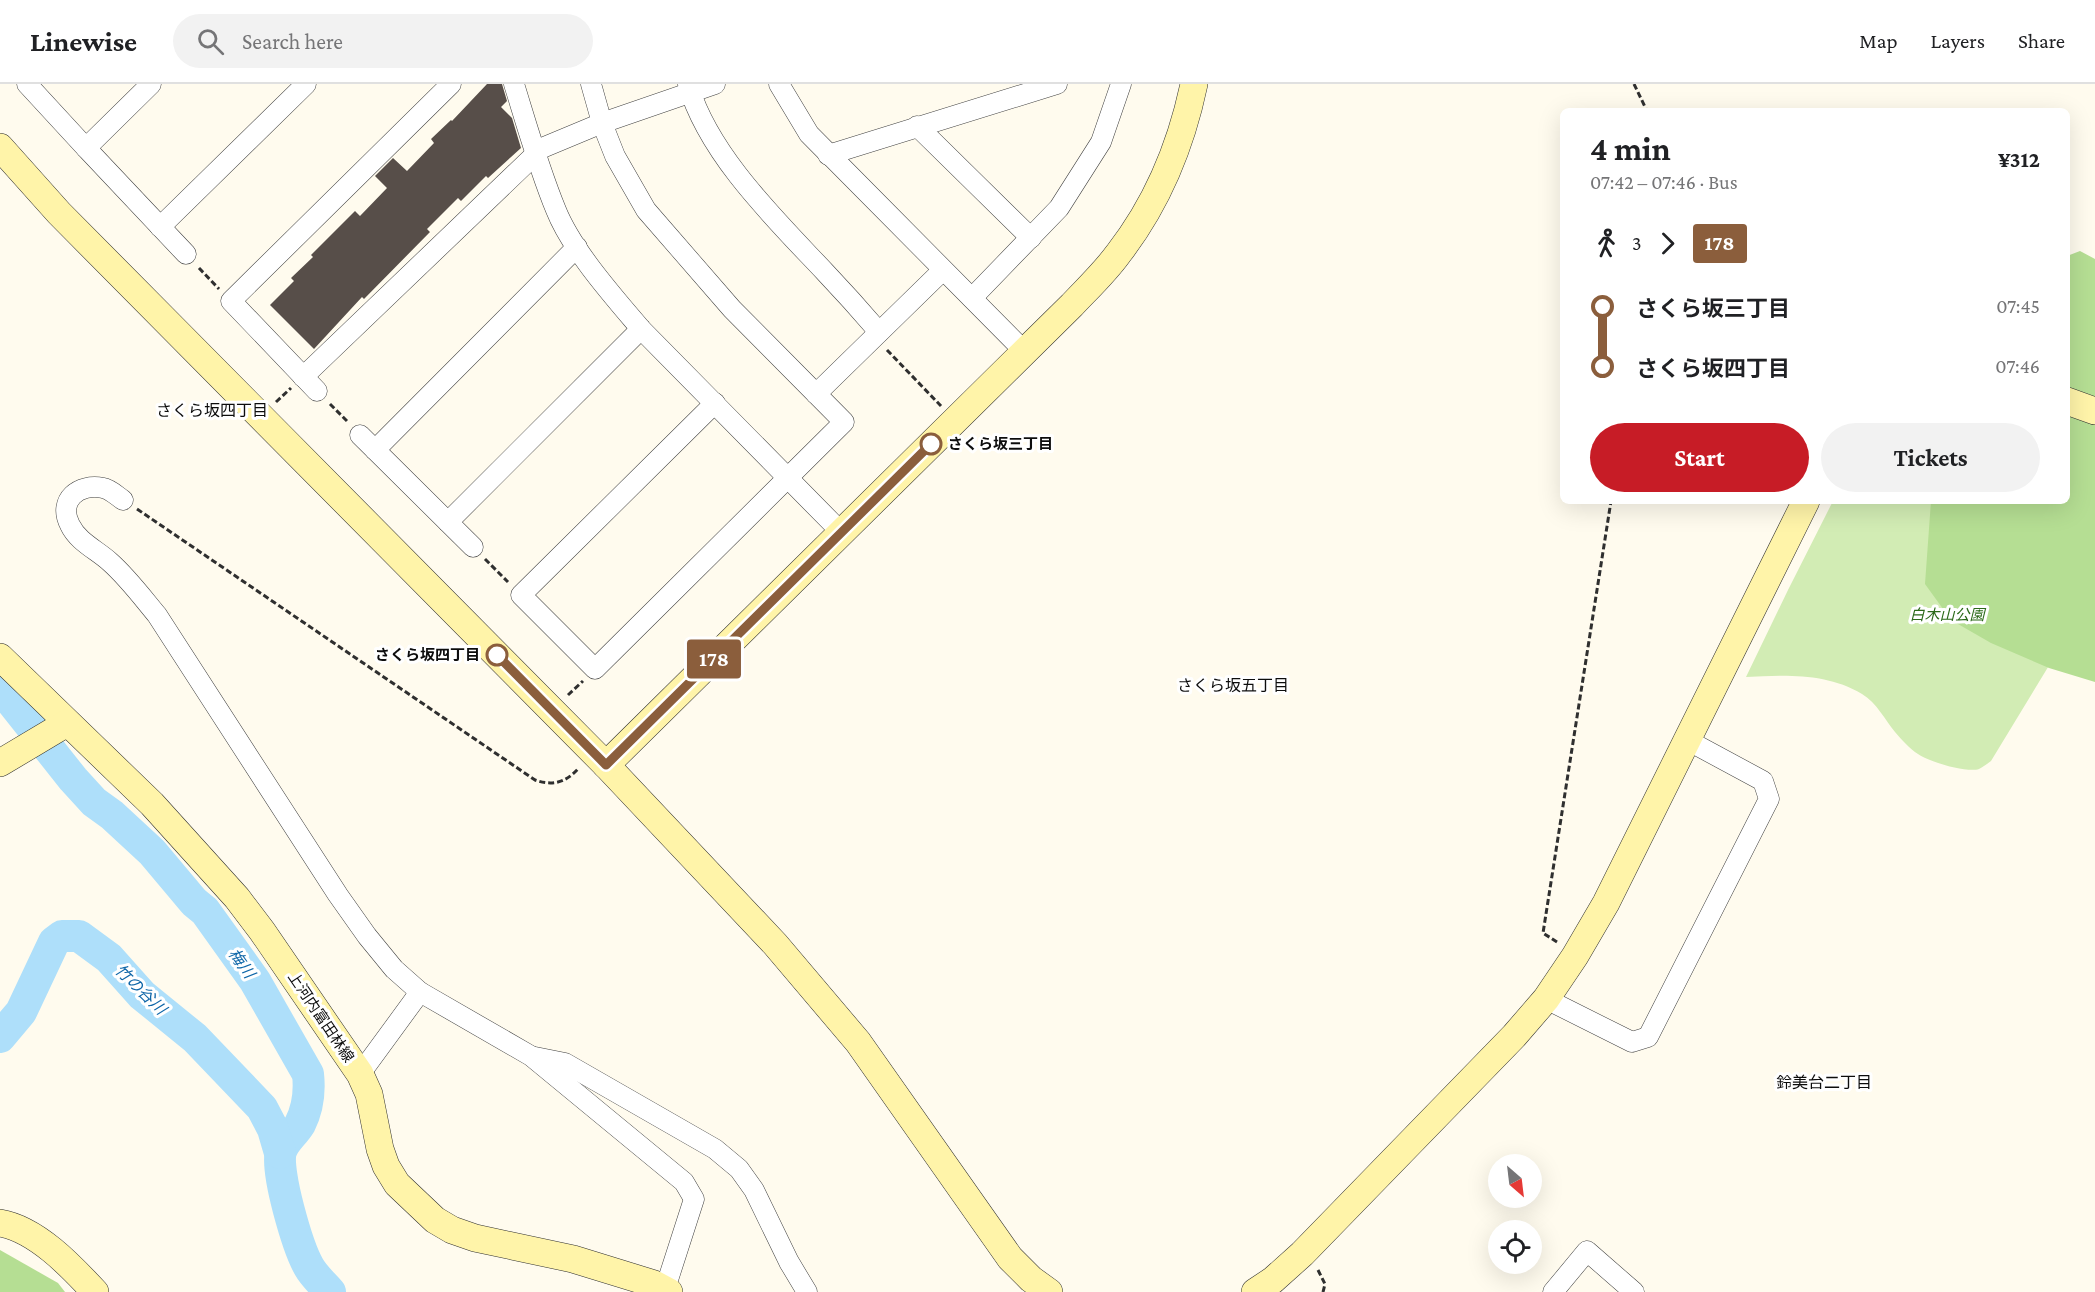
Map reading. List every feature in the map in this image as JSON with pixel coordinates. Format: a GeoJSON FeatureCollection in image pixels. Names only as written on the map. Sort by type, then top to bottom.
{"type":"FeatureCollection","features":[{"type":"Feature","properties":{"kind":"street"},"geometry":{"type":"LineString","coordinates":[[27,84],[186,254]]}},
{"type":"Feature","properties":{"kind":"street"},"geometry":{"type":"LineString","coordinates":[[86,148],[152,84]]}},
{"type":"Feature","properties":{"kind":"street"},"geometry":{"type":"LineString","coordinates":[[160,227],[306,84]]}},
{"type":"Feature","properties":{"kind":"street"},"geometry":{"type":"LineString","coordinates":[[317,392],[231,301],[450,84]]}},
{"type":"Feature","properties":{"kind":"street"},"geometry":{"type":"LineString","coordinates":[[514,84],[556,212],[577,247],[610,293],[641,329],[842,533]]}},
{"type":"Feature","properties":{"kind":"street"},"geometry":{"type":"LineString","coordinates":[[591,84],[602,123],[615,156],[646,210],[732,309],[844,422],[595,669],[521,595],[715,403]]}},
{"type":"Feature","properties":{"kind":"street"},"geometry":{"type":"LineString","coordinates":[[303,377],[542,148],[689,88],[715,84]]}},
{"type":"Feature","properties":{"kind":"street"},"geometry":{"type":"LineString","coordinates":[[779,84],[809,134],[828,155],[1024,351]]}},
{"type":"Feature","properties":{"kind":"street"},"geometry":{"type":"LineString","coordinates":[[828,155],[1057,84]]}},
{"type":"Feature","properties":{"kind":"street"},"geometry":{"type":"LineString","coordinates":[[972,298],[1059,208],[1101,142],[1121,84]]}},
{"type":"Feature","properties":{"kind":"street"},"geometry":{"type":"LineString","coordinates":[[599,759],[842,533],[1072,305],[1118,256],[1145,215],[1170,168],[1186,120],[1194,84]]}},
{"type":"Feature","properties":{"kind":"street"},"geometry":{"type":"LineString","coordinates":[[689,88],[708,128],[734,169],[780,225],[877,334]]}},
{"type":"Feature","properties":{"kind":"street"},"geometry":{"type":"LineString","coordinates":[[917,126],[1031,238]]}},
{"type":"Feature","properties":{"kind":"street"},"geometry":{"type":"LineString","coordinates":[[0,147],[59,213],[599,759],[775,944],[858,1042],[1010,1258],[1031,1279],[1049,1292]]}},
{"type":"Feature","properties":{"kind":"street"},"geometry":{"type":"LineString","coordinates":[[375,450],[577,247]]}},
{"type":"Feature","properties":{"kind":"street"},"geometry":{"type":"LineString","coordinates":[[816,394],[943,270]]}},
{"type":"Feature","properties":{"kind":"street"},"geometry":{"type":"LineString","coordinates":[[448,522],[641,329]]}},
{"type":"Feature","properties":{"kind":"street"},"geometry":{"type":"LineString","coordinates":[[2070,402],[2095,411]]}},
{"type":"Feature","properties":{"kind":"street"},"geometry":{"type":"LineString","coordinates":[[360,435],[473,547]]}},
{"type":"Feature","properties":{"kind":"street"},"geometry":{"type":"LineString","coordinates":[[123,500],[105,488],[85,486],[72,494],[66,508],[68,523],[77,536],[112,563],[157,615],[338,895],[394,969],[420,992],[531,1056],[684,1182],[694,1199],[667,1290]]}},
{"type":"Feature","properties":{"kind":"street"},"geometry":{"type":"LineString","coordinates":[[1255,1292],[1274,1280],[1302,1254],[1514,1036],[1546,999],[1575,956],[1606,903],[1805,504]]}},
{"type":"Feature","properties":{"kind":"street","name":"上河内富田林線"},"geometry":{"type":"LineString","coordinates":[[0,657],[152,804],[237,898],[262,931],[360,1074],[369,1094],[380,1149],[386,1166],[397,1184],[435,1220],[452,1230],[475,1238],[573,1259],[667,1290]]}},
{"type":"Feature","properties":{"kind":"street"},"geometry":{"type":"LineString","coordinates":[[0,763],[68,723]]}},
{"type":"Feature","properties":{"kind":"street"},"geometry":{"type":"LineString","coordinates":[[1546,999],[1632,1042],[1648,1037],[1769,799],[1763,781],[1688,740]]}},
{"type":"Feature","properties":{"kind":"street"},"geometry":{"type":"LineString","coordinates":[[360,1074],[420,992]]}},
{"type":"Feature","properties":{"kind":"street"},"geometry":{"type":"LineString","coordinates":[[531,1056],[565,1063],[723,1155],[739,1169],[754,1190],[789,1262],[807,1292]]}},
{"type":"Feature","properties":{"kind":"street"},"geometry":{"type":"LineString","coordinates":[[0,1223],[13,1225],[52,1249],[95,1292]]}},
{"type":"Feature","properties":{"kind":"street"},"geometry":{"type":"LineString","coordinates":[[1553,1292],[1587,1251],[1634,1292]]}},
{"type":"Feature","properties":{"kind":"path"},"geometry":{"type":"LineString","coordinates":[[1634,84],[1646,108]]}},
{"type":"Feature","properties":{"kind":"path"},"geometry":{"type":"LineString","coordinates":[[186,254],[231,301]]}},
{"type":"Feature","properties":{"kind":"path"},"geometry":{"type":"LineString","coordinates":[[877,334],[942,407]]}},
{"type":"Feature","properties":{"kind":"path"},"geometry":{"type":"LineString","coordinates":[[271,407],[303,377]]}},
{"type":"Feature","properties":{"kind":"path"},"geometry":{"type":"LineString","coordinates":[[317,392],[360,435]]}},
{"type":"Feature","properties":{"kind":"path"},"geometry":{"type":"LineString","coordinates":[[123,500],[535,780],[548,785],[561,782],[599,759]]}},
{"type":"Feature","properties":{"kind":"path"},"geometry":{"type":"LineString","coordinates":[[1575,956],[1543,933],[1611,504]]}},
{"type":"Feature","properties":{"kind":"path"},"geometry":{"type":"LineString","coordinates":[[473,547],[521,595]]}},
{"type":"Feature","properties":{"kind":"path"},"geometry":{"type":"LineString","coordinates":[[561,701],[595,669]]}},
{"type":"Feature","properties":{"kind":"green space"},"geometry":{"type":"Polygon","coordinates":[[[2080,251],[2095,259],[2095,682],[2049,668],[1991,643],[1951,620],[1925,584],[1931,504],[2070,504],[2070,255],[2080,251]]]}},
{"type":"Feature","properties":{"kind":"green space","name":"白木山公園"},"geometry":{"type":"Polygon","coordinates":[[[2095,434],[2059,649],[1991,761],[1979,769],[1948,766],[1923,757],[1903,741],[1872,702],[1849,687],[1806,677],[1746,677],[1831,504],[2070,504],[2070,494],[2095,434]]]}},
{"type":"Feature","properties":{"kind":"green space"},"geometry":{"type":"Polygon","coordinates":[[[0,1250],[58,1283],[65,1292],[0,1292],[0,1250]]]}},
{"type":"Feature","properties":{"kind":"building"},"geometry":{"type":"Polygon","coordinates":[[[487,84],[502,84],[507,101],[501,107],[512,118],[521,148],[488,178],[486,176],[461,201],[458,198],[427,229],[430,232],[364,299],[362,297],[314,349],[270,305],[294,281],[291,278],[313,257],[311,255],[355,211],[360,216],[387,188],[375,176],[393,158],[407,171],[434,143],[431,139],[452,121],[487,84]]]}},
{"type":"Feature","properties":{"kind":"waterway","name":"梅川"},"geometry":{"type":"LineString","coordinates":[[0,687],[94,802],[112,815],[152,852],[194,902],[205,911],[255,981],[308,1074],[307,1106],[300,1124],[281,1151],[281,1175],[304,1257],[313,1274],[330,1292]]}},
{"type":"Feature","properties":{"kind":"waterway","name":"竹の谷川"},"geometry":{"type":"LineString","coordinates":[[0,1037],[21,1012],[54,942],[62,936],[79,936],[109,958],[142,995],[195,1038],[262,1108],[273,1129],[280,1153]]}},
{"type":"Feature","properties":{"kind":"bus line","name":"178"},"geometry":{"type":"LineString","coordinates":[[497,655],[606,765],[931,444]]}},
{"type":"Feature","properties":{"kind":"place","name":"さくら坂三丁目"},"geometry":{"type":"Point","coordinates":[931,444]}},
{"type":"Feature","properties":{"kind":"place","name":"さくら坂四丁目"},"geometry":{"type":"Point","coordinates":[497,655]}},
{"type":"Feature","properties":{"kind":"district","name":"さくら坂四丁目"},"geometry":{"type":"Point","coordinates":[212,410]}},
{"type":"Feature","properties":{"kind":"district","name":"さくら坂五丁目"},"geometry":{"type":"Point","coordinates":[1233,685]}},
{"type":"Feature","properties":{"kind":"district","name":"鈴美台二丁目"},"geometry":{"type":"Point","coordinates":[1824,1082]}}]}
